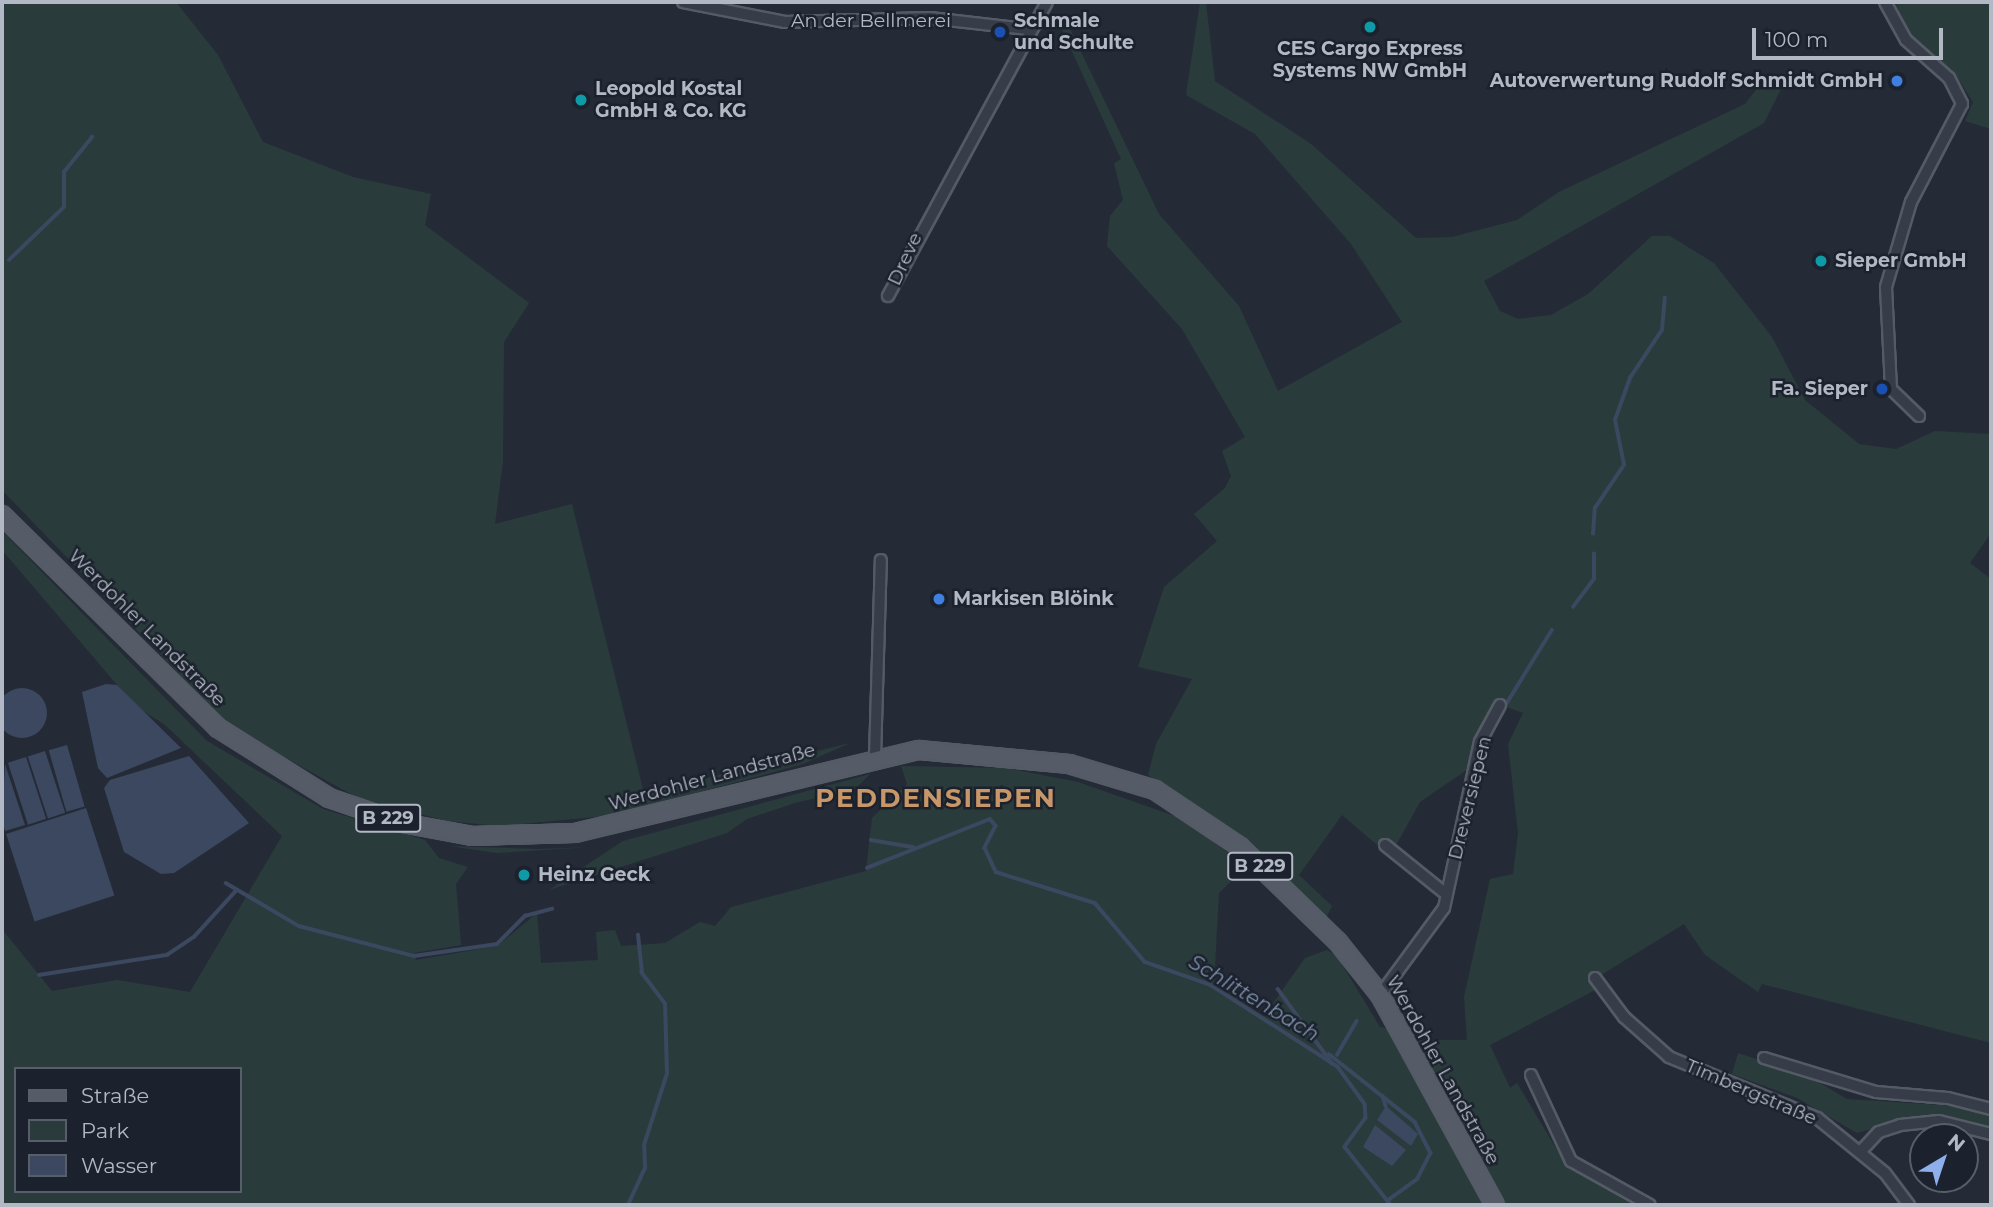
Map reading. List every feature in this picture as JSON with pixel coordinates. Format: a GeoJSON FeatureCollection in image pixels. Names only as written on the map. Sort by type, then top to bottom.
{"type":"FeatureCollection","features":[{"type":"Feature","properties":{"kind":"main road","name":"Werdohler Landstraße"},"geometry":{"type":"LineString","coordinates":[[2,515],[218,728],[330,799],[402,823],[471,835],[575,833],[875,757],[968,750],[1069,764],[1156,790],[1240,847],[1338,942],[1380,995],[1494,1205]]}},
{"type":"Feature","properties":{"kind":"street","name":"An der Bellmerei"},"geometry":{"type":"LineString","coordinates":[[683,2],[785,22],[930,18],[1027,29],[1038,23]]}},
{"type":"Feature","properties":{"kind":"street"},"geometry":{"type":"LineString","coordinates":[[1038,23],[1047,2]]}},
{"type":"Feature","properties":{"kind":"street"},"geometry":{"type":"LineString","coordinates":[[1885,2],[1900,32],[1949,78],[1962,104],[1911,202],[1886,288],[1891,389],[1919,416]]}},
{"type":"Feature","properties":{"kind":"street","name":"Dreve"},"geometry":{"type":"LineString","coordinates":[[888,296],[923,222],[979,136],[1038,23]]}},
{"type":"Feature","properties":{"kind":"street"},"geometry":{"type":"LineString","coordinates":[[875,757],[881,560]]}},
{"type":"Feature","properties":{"kind":"street","name":"Dreversiepen"},"geometry":{"type":"LineString","coordinates":[[1380,995],[1444,908],[1480,742],[1500,705]]}},
{"type":"Feature","properties":{"kind":"street"},"geometry":{"type":"LineString","coordinates":[[1385,845],[1446,894]]}},
{"type":"Feature","properties":{"kind":"street","name":"Timbergstraße"},"geometry":{"type":"LineString","coordinates":[[1595,978],[1624,1017],[1669,1057],[1793,1106],[1860,1151],[1909,1205]]}},
{"type":"Feature","properties":{"kind":"street","name":"Timbergstraße"},"geometry":{"type":"LineString","coordinates":[[1764,1058],[1876,1092],[1948,1098],[1991,1109]]}},
{"type":"Feature","properties":{"kind":"street"},"geometry":{"type":"LineString","coordinates":[[1531,1075],[1571,1161],[1650,1205]]}},
{"type":"Feature","properties":{"kind":"street"},"geometry":{"type":"LineString","coordinates":[[1860,1151],[1879,1132],[1900,1125],[1946,1122],[1991,1134]]}},
{"type":"Feature","properties":{"kind":"green space"},"geometry":{"type":"Polygon","coordinates":[[[2,2],[176,2],[218,55],[263,142],[353,177],[431,194],[425,225],[529,303],[504,342],[503,461],[495,524],[572,504],[644,793],[850,743],[803,764],[616,815],[499,826],[447,821],[358,798],[230,727],[2,490],[2,2]]]}},
{"type":"Feature","properties":{"kind":"green space"},"geometry":{"type":"Polygon","coordinates":[[[1200,2],[1206,2],[1215,81],[1311,144],[1416,238],[1452,237],[1517,220],[1559,192],[1745,104],[1766,77],[1788,75],[1764,123],[1484,281],[1500,311],[1518,319],[1551,315],[1588,294],[1652,236],[1670,236],[1714,263],[1772,337],[1805,400],[1859,444],[1896,449],[1935,431],[1991,434],[1991,533],[1970,563],[1991,579],[1991,1043],[1762,984],[1758,992],[1705,955],[1684,924],[1601,975],[1605,985],[1490,1045],[1510,1088],[1517,1083],[1566,1165],[1633,1205],[1502,1205],[1412,1040],[1467,1040],[1464,997],[1490,879],[1513,874],[1518,833],[1508,744],[1523,713],[1504,706],[1474,765],[1420,802],[1395,847],[1389,841],[1382,849],[1342,815],[1299,875],[1332,906],[1326,918],[1245,841],[1148,775],[1156,744],[1192,679],[1138,667],[1164,587],[1217,541],[1194,514],[1225,488],[1231,476],[1222,451],[1245,437],[1182,329],[1107,246],[1110,216],[1123,200],[1114,163],[1121,159],[1060,25],[1070,29],[1159,214],[1239,306],[1278,391],[1402,322],[1351,244],[1255,134],[1186,95],[1200,2]]]}},
{"type":"Feature","properties":{"kind":"green space"},"geometry":{"type":"Polygon","coordinates":[[[1895,2],[1991,2],[1991,129],[1965,121],[1973,102],[1955,74],[1908,34],[1895,2]]]}},
{"type":"Feature","properties":{"kind":"green space"},"geometry":{"type":"Polygon","coordinates":[[[2,531],[207,741],[323,809],[425,840],[439,858],[468,867],[456,884],[461,945],[414,953],[416,960],[497,946],[537,913],[541,963],[598,960],[596,932],[615,930],[621,946],[665,943],[700,922],[715,926],[731,907],[866,871],[872,818],[907,784],[901,766],[1005,768],[1078,782],[1186,820],[1246,867],[1219,893],[1214,984],[1264,1016],[1305,958],[1327,950],[1337,956],[1380,1027],[1387,1028],[1485,1205],[2,1205],[2,929],[52,991],[117,980],[190,992],[282,836],[164,724],[136,707],[2,550],[2,531]]]}},
{"type":"Feature","properties":{"kind":"green space"},"geometry":{"type":"Polygon","coordinates":[[[870,774],[855,789],[795,803],[747,819],[727,833],[549,890],[623,841],[870,774]]]}},
{"type":"Feature","properties":{"kind":"green space"},"geometry":{"type":"Polygon","coordinates":[[[449,846],[538,849],[592,847],[497,853],[449,846]]]}},
{"type":"Feature","properties":{"kind":"green space"},"geometry":{"type":"Polygon","coordinates":[[[1738,1053],[1810,1077],[1847,1099],[1972,1107],[1991,1114],[1991,1127],[1979,1123],[1919,1116],[1857,1133],[1797,1098],[1732,1074],[1738,1053]]]}},
{"type":"Feature","properties":{"kind":"water"},"geometry":{"type":"Polygon","coordinates":[[[106,684],[117,685],[181,748],[107,778],[98,768],[82,692],[106,684]]]}},
{"type":"Feature","properties":{"kind":"water"},"geometry":{"type":"Polygon","coordinates":[[[12,690],[32,690],[40,695],[45,703],[45,723],[40,731],[32,736],[12,736],[4,731],[-1,723],[-1,703],[4,695],[12,690]]]}},
{"type":"Feature","properties":{"kind":"water"},"geometry":{"type":"Polygon","coordinates":[[[67,745],[85,807],[66,812],[49,750],[67,745]]]}},
{"type":"Feature","properties":{"kind":"water"},"geometry":{"type":"Polygon","coordinates":[[[45,751],[65,813],[48,818],[28,757],[45,751]]]}},
{"type":"Feature","properties":{"kind":"water"},"geometry":{"type":"Polygon","coordinates":[[[189,756],[249,823],[174,873],[161,874],[124,852],[104,788],[110,780],[189,756]]]}},
{"type":"Feature","properties":{"kind":"water"},"geometry":{"type":"Polygon","coordinates":[[[26,757],[46,819],[28,825],[8,763],[26,757]]]}},
{"type":"Feature","properties":{"kind":"water"},"geometry":{"type":"Polygon","coordinates":[[[5,764],[25,825],[5,831],[2,820],[5,764]]]}},
{"type":"Feature","properties":{"kind":"water"},"geometry":{"type":"Polygon","coordinates":[[[86,808],[114,895],[35,921],[6,834],[86,808]]]}},
{"type":"Feature","properties":{"kind":"water"},"geometry":{"type":"Polygon","coordinates":[[[1386,1106],[1418,1134],[1411,1146],[1377,1120],[1386,1106]]]}},
{"type":"Feature","properties":{"kind":"water"},"geometry":{"type":"Polygon","coordinates":[[[1375,1125],[1406,1150],[1392,1166],[1363,1147],[1375,1125]]]}},
{"type":"Feature","properties":{"kind":"waterway"},"geometry":{"type":"LineString","coordinates":[[9,260],[64,207],[64,172],[92,137]]}},
{"type":"Feature","properties":{"kind":"waterway"},"geometry":{"type":"LineString","coordinates":[[1593,534],[1595,508],[1624,465],[1615,420],[1630,378],[1662,330],[1665,298]]}},
{"type":"Feature","properties":{"kind":"waterway"},"geometry":{"type":"LineString","coordinates":[[1573,607],[1594,579],[1594,554]]}},
{"type":"Feature","properties":{"kind":"waterway"},"geometry":{"type":"LineString","coordinates":[[1505,706],[1552,630]]}},
{"type":"Feature","properties":{"kind":"waterway","name":"Schlittenbach"},"geometry":{"type":"LineString","coordinates":[[867,868],[990,819],[996,826],[985,848],[996,872],[1095,903],[1145,962],[1211,985],[1338,1067],[1365,1104],[1366,1118],[1345,1147],[1391,1205]]}},
{"type":"Feature","properties":{"kind":"waterway"},"geometry":{"type":"LineString","coordinates":[[871,840],[913,847]]}},
{"type":"Feature","properties":{"kind":"waterway","name":"Schlittenbach"},"geometry":{"type":"LineString","coordinates":[[226,883],[299,926],[414,956],[497,944],[525,916],[552,909]]}},
{"type":"Feature","properties":{"kind":"waterway"},"geometry":{"type":"LineString","coordinates":[[39,975],[167,955],[194,937],[235,892]]}},
{"type":"Feature","properties":{"kind":"waterway"},"geometry":{"type":"LineString","coordinates":[[628,1205],[645,1168],[644,1145],[667,1074],[665,1004],[642,973],[638,935]]}},
{"type":"Feature","properties":{"kind":"waterway"},"geometry":{"type":"LineString","coordinates":[[1278,989],[1332,1063]]}},
{"type":"Feature","properties":{"kind":"waterway"},"geometry":{"type":"LineString","coordinates":[[1337,1055],[1357,1021]]}},
{"type":"Feature","properties":{"kind":"waterway"},"geometry":{"type":"LineString","coordinates":[[1329,1054],[1415,1122],[1431,1153],[1418,1179],[1388,1201]]}},
{"type":"Feature","properties":{"kind":"waterway"},"geometry":{"type":"LineString","coordinates":[[1383,1096],[1386,1106]]}},
{"type":"Feature","properties":{"kind":"place","name":"CES Cargo Express Systems NW GmbH"},"geometry":{"type":"Point","coordinates":[1370,27]}},
{"type":"Feature","properties":{"kind":"place","name":"Schmale und Schulte"},"geometry":{"type":"Point","coordinates":[1000,32]}},
{"type":"Feature","properties":{"kind":"place","name":"Autoverwertung Rudolf Schmidt GmbH"},"geometry":{"type":"Point","coordinates":[1897,81]}},
{"type":"Feature","properties":{"kind":"place","name":"Leopold Kostal GmbH & Co. KG"},"geometry":{"type":"Point","coordinates":[581,100]}},
{"type":"Feature","properties":{"kind":"place","name":"Sieper GmbH"},"geometry":{"type":"Point","coordinates":[1821,261]}},
{"type":"Feature","properties":{"kind":"place","name":"Fa. Sieper"},"geometry":{"type":"Point","coordinates":[1882,389]}},
{"type":"Feature","properties":{"kind":"place","name":"Markisen Blöink"},"geometry":{"type":"Point","coordinates":[939,599]}},
{"type":"Feature","properties":{"kind":"place","name":"Heinz Geck"},"geometry":{"type":"Point","coordinates":[524,875]}},
{"type":"Feature","properties":{"kind":"district","name":"PEDDENSIEPEN"},"geometry":{"type":"Point","coordinates":[936,799]}}]}
